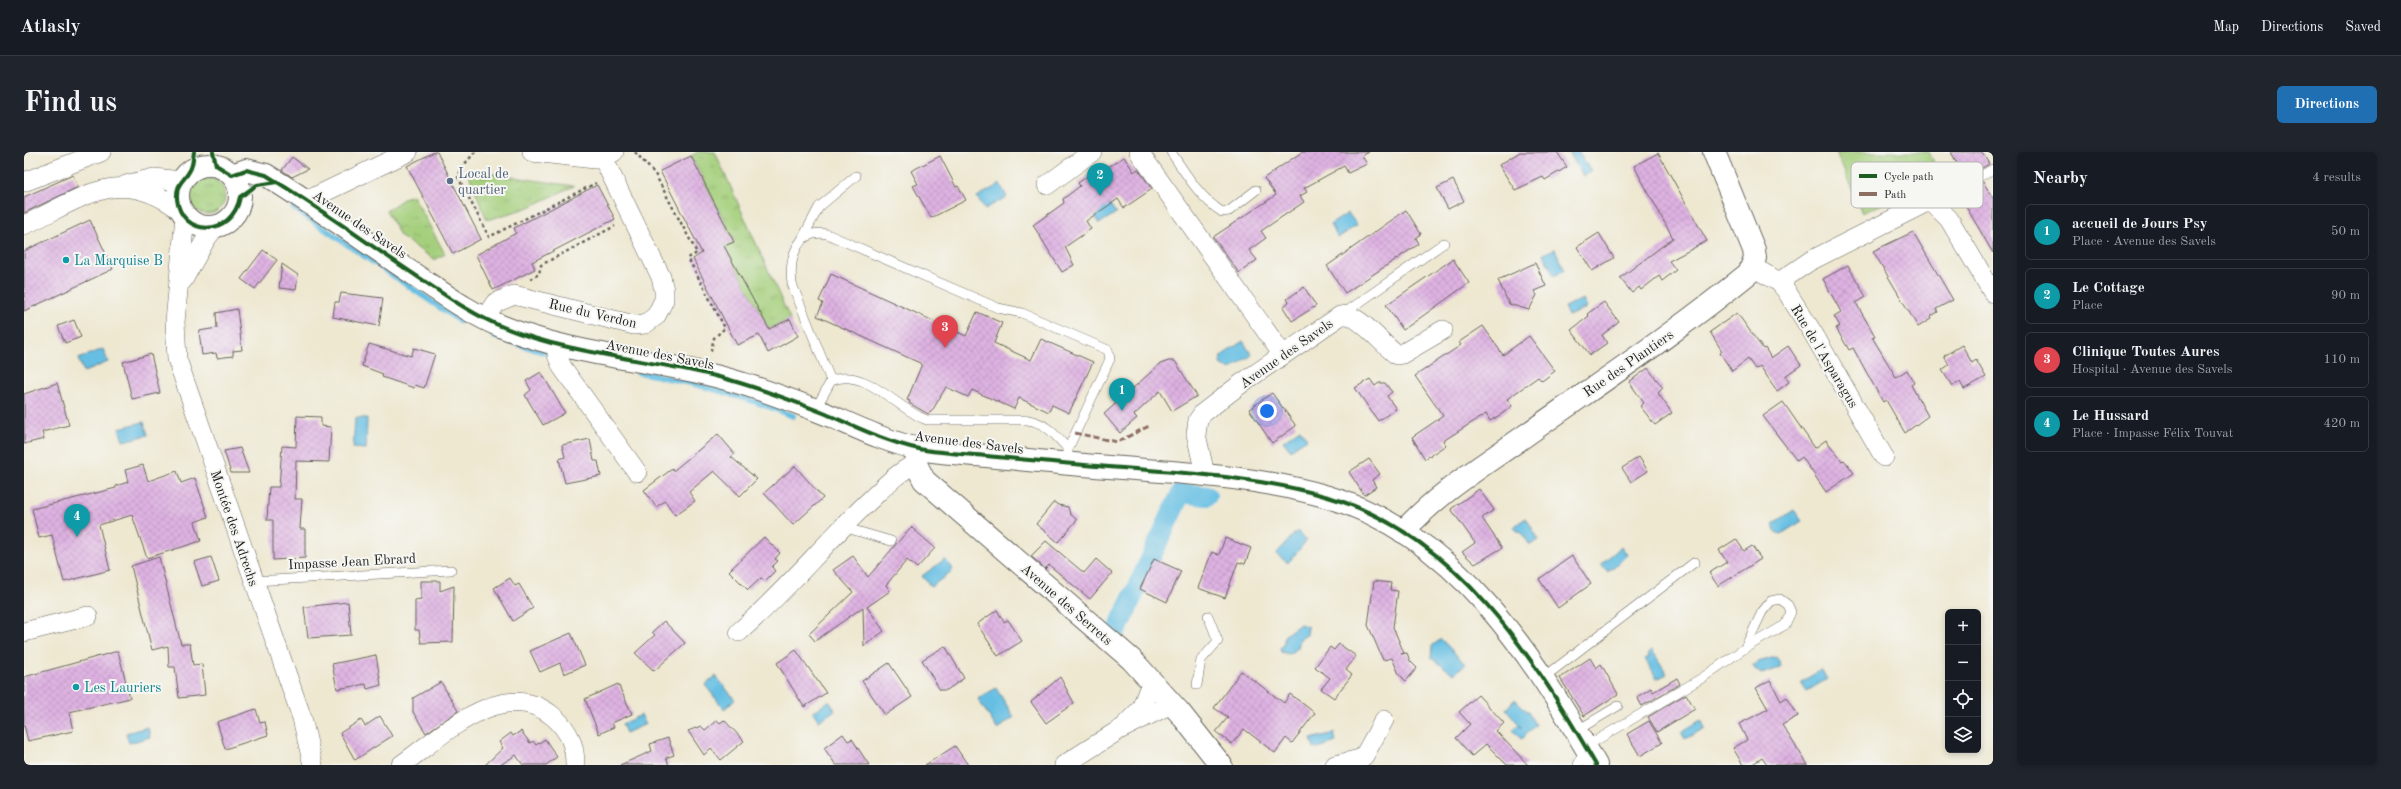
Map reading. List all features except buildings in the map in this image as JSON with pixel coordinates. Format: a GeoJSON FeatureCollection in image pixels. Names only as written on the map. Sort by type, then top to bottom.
{"type":"FeatureCollection","features":[{"type":"Feature","properties":{"kind":"street"},"geometry":{"type":"LineString","coordinates":[[24,182],[101,152]]}},
{"type":"Feature","properties":{"kind":"street"},"geometry":{"type":"LineString","coordinates":[[306,202],[408,152]]}},
{"type":"Feature","properties":{"kind":"street"},"geometry":{"type":"LineString","coordinates":[[532,152],[609,155]]}},
{"type":"Feature","properties":{"kind":"street"},"geometry":{"type":"LineString","coordinates":[[1047,185],[1092,152]]}},
{"type":"Feature","properties":{"kind":"street"},"geometry":{"type":"LineString","coordinates":[[1139,152],[1283,355]]}},
{"type":"Feature","properties":{"kind":"street"},"geometry":{"type":"LineString","coordinates":[[1714,152],[1754,250],[1755,258],[1753,267]]}},
{"type":"Feature","properties":{"kind":"street","name":"Rue du Verdon"},"geometry":{"type":"LineString","coordinates":[[514,295],[634,326],[650,322],[661,309],[664,300],[664,290],[660,277],[610,176],[609,155]]}},
{"type":"Feature","properties":{"kind":"street"},"geometry":{"type":"LineString","coordinates":[[24,225],[101,190],[123,186],[198,166],[220,164],[237,182],[240,197],[238,207],[233,216],[225,223],[215,227],[199,226],[164,198],[151,192],[123,186]]}},
{"type":"Feature","properties":{"kind":"street","name":"Avenue des Savels"},"geometry":{"type":"LineString","coordinates":[[220,164],[256,171],[277,182],[443,294],[484,318],[528,336],[557,344],[704,372],[775,394],[892,441],[917,456],[1067,456],[1205,474],[1326,496],[1379,518],[1403,532],[1425,548],[1478,596],[1505,626],[1543,678],[1584,752]]}},
{"type":"Feature","properties":{"kind":"street"},"geometry":{"type":"LineString","coordinates":[[182,213],[178,190],[188,168]]}},
{"type":"Feature","properties":{"kind":"street"},"geometry":{"type":"LineString","coordinates":[[240,197],[257,185],[277,182]]}},
{"type":"Feature","properties":{"kind":"street"},"geometry":{"type":"LineString","coordinates":[[1779,282],[1810,261],[1915,208]]}},
{"type":"Feature","properties":{"kind":"street"},"geometry":{"type":"LineString","coordinates":[[1938,208],[1949,219],[1993,293]]}},
{"type":"Feature","properties":{"kind":"street","name":"Montée des Adrechs"},"geometry":{"type":"LineString","coordinates":[[182,213],[179,288],[175,322],[177,358],[302,718],[313,765]]}},
{"type":"Feature","properties":{"kind":"street","name":"Montée des Adrechs"},"geometry":{"type":"LineString","coordinates":[[179,288],[206,239],[215,227]]}},
{"type":"Feature","properties":{"kind":"street","name":"Rue de l'Asparagus"},"geometry":{"type":"LineString","coordinates":[[1753,267],[1779,282],[1813,333],[1884,457]]}},
{"type":"Feature","properties":{"kind":"street","name":"Rue des Plantiers"},"geometry":{"type":"LineString","coordinates":[[1403,532],[1433,503],[1672,332],[1737,283],[1753,267]]}},
{"type":"Feature","properties":{"kind":"street"},"geometry":{"type":"LineString","coordinates":[[484,318],[495,303],[514,295]]}},
{"type":"Feature","properties":{"kind":"street","name":"Avenue des Savels"},"geometry":{"type":"LineString","coordinates":[[1205,474],[1196,434],[1198,420],[1208,408],[1343,314],[1353,316],[1397,354],[1402,354],[1443,330]]}},
{"type":"Feature","properties":{"kind":"street"},"geometry":{"type":"LineString","coordinates":[[557,344],[558,355],[562,367],[637,472]]}},
{"type":"Feature","properties":{"kind":"street","name":"Avenue des Savels"},"geometry":{"type":"LineString","coordinates":[[739,632],[843,527],[917,456]]}},
{"type":"Feature","properties":{"kind":"street","name":"Avenue des Serrets"},"geometry":{"type":"LineString","coordinates":[[917,456],[920,475],[1152,680],[1221,765]]}},
{"type":"Feature","properties":{"kind":"street"},"geometry":{"type":"LineString","coordinates":[[24,632],[88,616]]}},
{"type":"Feature","properties":{"kind":"street"},"geometry":{"type":"LineString","coordinates":[[1119,730],[1141,709],[1152,680]]}},
{"type":"Feature","properties":{"kind":"street"},"geometry":{"type":"LineString","coordinates":[[401,765],[474,713],[502,703],[518,703],[534,706],[549,713],[562,725],[572,740],[575,753],[575,765]]}},
{"type":"Feature","properties":{"kind":"street"},"geometry":{"type":"LineString","coordinates":[[1064,765],[1119,730],[1171,704]]}},
{"type":"Feature","properties":{"kind":"street"},"geometry":{"type":"LineString","coordinates":[[1335,765],[1360,759],[1364,756],[1384,720]]}},
{"type":"Feature","properties":{"kind":"lane"},"geometry":{"type":"LineString","coordinates":[[1171,152],[1189,178],[1215,207],[1222,212],[1229,211],[1256,190]]}},
{"type":"Feature","properties":{"kind":"lane"},"geometry":{"type":"LineString","coordinates":[[1983,175],[1993,169]]}},
{"type":"Feature","properties":{"kind":"lane"},"geometry":{"type":"LineString","coordinates":[[831,381],[792,284],[792,259],[819,207],[856,176]]}},
{"type":"Feature","properties":{"kind":"lane"},"geometry":{"type":"LineString","coordinates":[[800,242],[809,234],[817,232],[827,234],[998,308],[1022,313],[1104,347],[1108,350],[1110,359],[1067,456],[1040,422],[1028,420],[927,420],[918,418],[887,394],[870,385],[843,379],[831,381]]}},
{"type":"Feature","properties":{"kind":"lane"},"geometry":{"type":"LineString","coordinates":[[1343,314],[1444,243]]}},
{"type":"Feature","properties":{"kind":"lane"},"geometry":{"type":"LineString","coordinates":[[815,410],[831,381]]}},
{"type":"Feature","properties":{"kind":"lane"},"geometry":{"type":"LineString","coordinates":[[843,527],[891,541]]}},
{"type":"Feature","properties":{"kind":"lane"},"geometry":{"type":"LineString","coordinates":[[1543,678],[1695,562]]}},
{"type":"Feature","properties":{"kind":"lane","name":"Impasse Jean Ebrard"},"geometry":{"type":"LineString","coordinates":[[254,581],[451,570]]}},
{"type":"Feature","properties":{"kind":"lane"},"geometry":{"type":"LineString","coordinates":[[1584,752],[1702,678],[1744,648],[1785,625],[1791,612],[1786,602],[1780,599],[1771,601],[1762,612],[1744,648]]}},
{"type":"Feature","properties":{"kind":"lane"},"geometry":{"type":"LineString","coordinates":[[1197,685],[1201,660],[1218,641],[1208,616]]}},
{"type":"Feature","properties":{"kind":"lane"},"geometry":{"type":"LineString","coordinates":[[1584,752],[1618,706]]}},
{"type":"Feature","properties":{"kind":"path"},"geometry":{"type":"LineString","coordinates":[[475,152],[463,166],[458,177],[489,237],[610,176]]}},
{"type":"Feature","properties":{"kind":"path"},"geometry":{"type":"LineString","coordinates":[[635,152],[655,174],[697,253],[688,258],[725,328],[714,338],[709,356]]}},
{"type":"Feature","properties":{"kind":"path"},"geometry":{"type":"LineString","coordinates":[[514,295],[509,290],[539,274],[541,265],[630,218]]}},
{"type":"Feature","properties":{"kind":"green space"},"geometry":{"type":"Polygon","coordinates":[[[698,152],[715,152],[790,319],[769,329],[724,246],[734,241],[691,156],[698,152]]]}},
{"type":"Feature","properties":{"kind":"green space"},"geometry":{"type":"Polygon","coordinates":[[[1836,152],[1929,152],[1934,162],[1851,162],[1851,187],[1836,152]]]}},
{"type":"Feature","properties":{"kind":"green space"},"geometry":{"type":"Polygon","coordinates":[[[473,171],[574,186],[527,208],[487,220],[469,175],[473,171]]]}},
{"type":"Feature","properties":{"kind":"green space"},"geometry":{"type":"Polygon","coordinates":[[[211,178],[220,183],[224,189],[224,203],[220,209],[211,214],[203,214],[194,209],[190,203],[189,192],[194,183],[200,179],[211,178]]]}},
{"type":"Feature","properties":{"kind":"green space"},"geometry":{"type":"Polygon","coordinates":[[[413,195],[445,254],[435,260],[401,237],[386,211],[406,197],[413,195]]]}},
{"type":"Feature","properties":{"kind":"green space"},"geometry":{"type":"Polygon","coordinates":[[[1860,208],[1873,208],[1862,213],[1860,208]]]}},
{"type":"Feature","properties":{"kind":"water"},"geometry":{"type":"Polygon","coordinates":[[[1569,152],[1579,152],[1591,172],[1583,176],[1569,152]]]}},
{"type":"Feature","properties":{"kind":"water"},"geometry":{"type":"Polygon","coordinates":[[[1000,184],[1007,197],[985,209],[977,197],[1000,184]]]}},
{"type":"Feature","properties":{"kind":"water"},"geometry":{"type":"Polygon","coordinates":[[[1109,203],[1116,213],[1099,224],[1095,217],[1109,203]]]}},
{"type":"Feature","properties":{"kind":"water"},"geometry":{"type":"Polygon","coordinates":[[[1348,213],[1357,225],[1338,238],[1330,225],[1348,213]]]}},
{"type":"Feature","properties":{"kind":"water"},"geometry":{"type":"Polygon","coordinates":[[[1555,249],[1565,270],[1554,276],[1543,254],[1555,249]]]}},
{"type":"Feature","properties":{"kind":"water"},"geometry":{"type":"Polygon","coordinates":[[[1583,299],[1587,308],[1568,316],[1564,307],[1583,299]]]}},
{"type":"Feature","properties":{"kind":"water"},"geometry":{"type":"Polygon","coordinates":[[[1243,341],[1252,355],[1230,370],[1220,364],[1221,356],[1243,341]]]}},
{"type":"Feature","properties":{"kind":"water"},"geometry":{"type":"Polygon","coordinates":[[[103,349],[108,362],[84,372],[78,359],[103,349]]]}},
{"type":"Feature","properties":{"kind":"water"},"geometry":{"type":"Polygon","coordinates":[[[355,418],[367,418],[366,449],[353,448],[355,418]]]}},
{"type":"Feature","properties":{"kind":"water"},"geometry":{"type":"Polygon","coordinates":[[[144,422],[148,435],[123,441],[119,428],[144,422]]]}},
{"type":"Feature","properties":{"kind":"water"},"geometry":{"type":"Polygon","coordinates":[[[1300,429],[1307,439],[1290,450],[1283,441],[1300,429]]]}},
{"type":"Feature","properties":{"kind":"water"},"geometry":{"type":"Polygon","coordinates":[[[1794,510],[1802,521],[1781,534],[1775,532],[1773,524],[1794,510]]]}},
{"type":"Feature","properties":{"kind":"water"},"geometry":{"type":"Polygon","coordinates":[[[1526,518],[1539,540],[1530,545],[1520,531],[1517,531],[1514,528],[1526,518]]]}},
{"type":"Feature","properties":{"kind":"water"},"geometry":{"type":"Polygon","coordinates":[[[1297,531],[1307,540],[1288,563],[1276,554],[1297,531]]]}},
{"type":"Feature","properties":{"kind":"water"},"geometry":{"type":"Polygon","coordinates":[[[1621,547],[1627,555],[1608,572],[1601,564],[1621,547]]]}},
{"type":"Feature","properties":{"kind":"water"},"geometry":{"type":"Polygon","coordinates":[[[945,559],[953,570],[931,587],[922,576],[945,559]]]}},
{"type":"Feature","properties":{"kind":"water"},"geometry":{"type":"Polygon","coordinates":[[[1300,624],[1308,627],[1307,635],[1300,639],[1298,648],[1289,654],[1281,652],[1280,648],[1284,643],[1284,636],[1300,624]]]}},
{"type":"Feature","properties":{"kind":"water"},"geometry":{"type":"Polygon","coordinates":[[[1441,639],[1465,664],[1454,674],[1431,658],[1432,646],[1441,639]]]}},
{"type":"Feature","properties":{"kind":"water"},"geometry":{"type":"Polygon","coordinates":[[[1652,650],[1667,674],[1657,679],[1645,659],[1649,657],[1648,653],[1652,650]]]}},
{"type":"Feature","properties":{"kind":"water"},"geometry":{"type":"Polygon","coordinates":[[[1776,657],[1781,666],[1780,668],[1761,674],[1751,666],[1758,662],[1776,657]]]}},
{"type":"Feature","properties":{"kind":"water"},"geometry":{"type":"Polygon","coordinates":[[[1821,670],[1827,679],[1807,691],[1801,682],[1821,670]]]}},
{"type":"Feature","properties":{"kind":"water"},"geometry":{"type":"Polygon","coordinates":[[[716,676],[735,700],[724,709],[705,685],[716,676]]]}},
{"type":"Feature","properties":{"kind":"water"},"geometry":{"type":"Polygon","coordinates":[[[996,688],[1014,717],[997,729],[978,699],[996,688]]]}},
{"type":"Feature","properties":{"kind":"water"},"geometry":{"type":"Polygon","coordinates":[[[1515,699],[1529,713],[1535,725],[1522,739],[1513,730],[1518,725],[1522,728],[1506,709],[1515,699]]]}},
{"type":"Feature","properties":{"kind":"water"},"geometry":{"type":"Polygon","coordinates":[[[829,701],[835,710],[819,721],[813,712],[829,701]]]}},
{"type":"Feature","properties":{"kind":"water"},"geometry":{"type":"Polygon","coordinates":[[[641,715],[646,724],[626,733],[622,724],[641,715]]]}},
{"type":"Feature","properties":{"kind":"water"},"geometry":{"type":"Polygon","coordinates":[[[1701,720],[1705,728],[1685,739],[1681,732],[1701,720]]]}},
{"type":"Feature","properties":{"kind":"water"},"geometry":{"type":"Polygon","coordinates":[[[148,727],[150,737],[129,743],[126,733],[148,727]]]}},
{"type":"Feature","properties":{"kind":"water"},"geometry":{"type":"Polygon","coordinates":[[[1334,733],[1336,742],[1314,749],[1311,739],[1334,733]]]}},
{"type":"Feature","properties":{"kind":"waterway"},"geometry":{"type":"LineString","coordinates":[[294,208],[460,321]]}},
{"type":"Feature","properties":{"kind":"waterway"},"geometry":{"type":"LineString","coordinates":[[493,336],[546,353]]}},
{"type":"Feature","properties":{"kind":"waterway"},"geometry":{"type":"LineString","coordinates":[[638,372],[717,390],[774,408],[793,416]]}},
{"type":"Feature","properties":{"kind":"waterway"},"geometry":{"type":"LineString","coordinates":[[1118,628],[1181,493],[1207,496]]}},
{"type":"Feature","properties":{"kind":"marked path"},"geometry":{"type":"LineString","coordinates":[[1075,433],[1117,442],[1149,426]]}},
{"type":"Feature","properties":{"kind":"cycle path"},"geometry":{"type":"LineString","coordinates":[[194,152],[191,168],[179,186],[177,199],[181,212],[187,220],[197,226],[207,228],[218,226],[227,220],[235,210],[240,197],[257,185],[277,182]]}},
{"type":"Feature","properties":{"kind":"cycle path"},"geometry":{"type":"LineString","coordinates":[[213,152],[216,165],[232,175],[246,170],[266,175],[459,304],[481,317],[503,327],[532,337],[591,352],[681,368],[740,383],[826,414],[883,438],[919,449],[1219,476],[1274,484],[1301,490],[1328,497],[1374,515],[1415,539],[1452,569],[1486,604],[1517,642],[1546,682],[1596,765]]}},
{"type":"Feature","properties":{"kind":"place","name":"Local de quartier"},"geometry":{"type":"Point","coordinates":[450,181]}},
{"type":"Feature","properties":{"kind":"place","name":"Le Cottage"},"geometry":{"type":"Point","coordinates":[1100,196]}},
{"type":"Feature","properties":{"kind":"place","name":"La Marquise B"},"geometry":{"type":"Point","coordinates":[66,260]}},
{"type":"Feature","properties":{"kind":"place","name":"Clinique Toutes Aures"},"geometry":{"type":"Point","coordinates":[945,348]}},
{"type":"Feature","properties":{"kind":"place","name":"accueil de Jours Psy"},"geometry":{"type":"Point","coordinates":[1122,411]}},
{"type":"Feature","properties":{"kind":"place","name":"Le Hussard"},"geometry":{"type":"Point","coordinates":[77,537]}},
{"type":"Feature","properties":{"kind":"place","name":"Les Lauriers"},"geometry":{"type":"Point","coordinates":[76,687]}}]}
